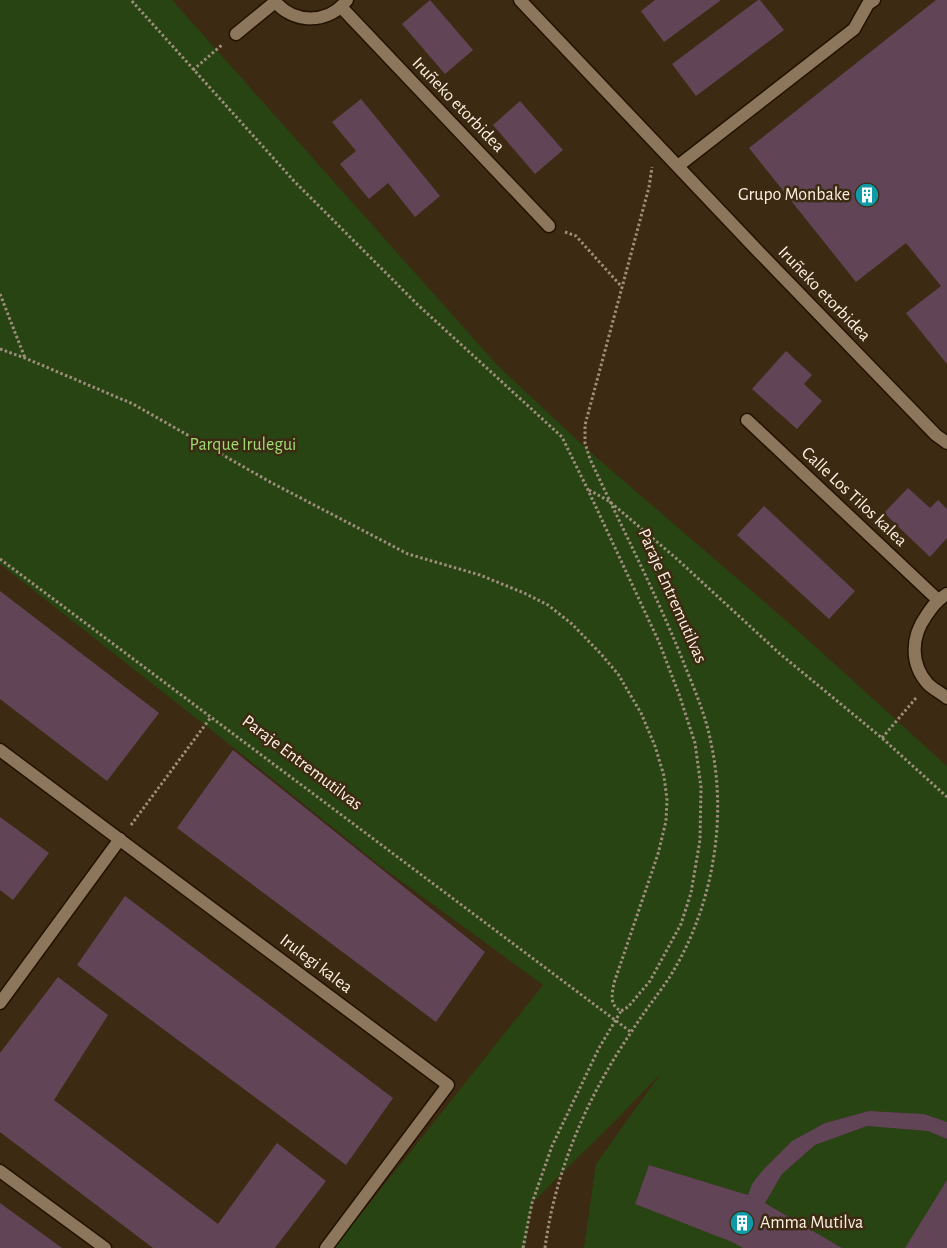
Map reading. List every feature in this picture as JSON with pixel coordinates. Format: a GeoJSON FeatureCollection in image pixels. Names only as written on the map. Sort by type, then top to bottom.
{"type":"FeatureCollection","features":[{"type":"Feature","properties":{"kind":"street","name":"Iruñeko etorbidea"},"geometry":{"type":"LineString","coordinates":[[520,0],[936,435],[947,443]]}},
{"type":"Feature","properties":{"kind":"street"},"geometry":{"type":"LineString","coordinates":[[678,166],[854,29],[868,4],[874,0]]}},
{"type":"Feature","properties":{"kind":"street"},"geometry":{"type":"LineString","coordinates":[[236,34],[275,1],[288,13],[305,19],[322,18],[344,4]]}},
{"type":"Feature","properties":{"kind":"street","name":"Iruñeko etorbidea"},"geometry":{"type":"LineString","coordinates":[[344,4],[549,226]]}},
{"type":"Feature","properties":{"kind":"street","name":"Calle Los Tilos kalea"},"geometry":{"type":"LineString","coordinates":[[747,420],[942,597]]}},
{"type":"Feature","properties":{"kind":"street"},"geometry":{"type":"LineString","coordinates":[[942,597],[918,627],[913,646],[918,667],[928,684],[947,698]]}},
{"type":"Feature","properties":{"kind":"street","name":"Irulegi kalea"},"geometry":{"type":"LineString","coordinates":[[0,750],[448,1085],[326,1248]]}},
{"type":"Feature","properties":{"kind":"street"},"geometry":{"type":"LineString","coordinates":[[0,1003],[120,839]]}},
{"type":"Feature","properties":{"kind":"street"},"geometry":{"type":"LineString","coordinates":[[0,1171],[105,1248]]}},
{"type":"Feature","properties":{"kind":"path"},"geometry":{"type":"LineString","coordinates":[[131,0],[294,181],[418,305],[562,437],[659,642],[695,743],[701,786],[700,840],[691,893],[680,924],[650,981],[628,1007],[621,1011],[616,1019],[599,1048],[552,1146],[532,1203],[523,1248]]}},
{"type":"Feature","properties":{"kind":"path"},"geometry":{"type":"LineString","coordinates":[[193,70],[236,34]]}},
{"type":"Feature","properties":{"kind":"path","name":"Paraje Entremutilvas"},"geometry":{"type":"LineString","coordinates":[[545,1248],[555,1195],[576,1135],[611,1065],[669,977],[694,926],[710,878],[715,852],[718,810],[714,756],[703,712],[660,606],[590,460],[585,443],[586,425],[621,286],[649,187],[652,166]]}},
{"type":"Feature","properties":{"kind":"path"},"geometry":{"type":"LineString","coordinates":[[549,226],[576,236],[621,286]]}},
{"type":"Feature","properties":{"kind":"path"},"geometry":{"type":"LineString","coordinates":[[0,294],[25,358]]}},
{"type":"Feature","properties":{"kind":"path"},"geometry":{"type":"LineString","coordinates":[[0,349],[132,404],[272,483],[408,554],[480,575],[524,592],[548,605],[601,654],[618,674],[641,713],[664,776],[667,800],[666,821],[658,854],[614,983],[612,1001],[616,1008],[621,1011]]}},
{"type":"Feature","properties":{"kind":"path"},"geometry":{"type":"LineString","coordinates":[[588,490],[609,501],[677,559],[779,654],[882,738],[947,797]]}},
{"type":"Feature","properties":{"kind":"path","name":"Paraje Entremutilvas"},"geometry":{"type":"LineString","coordinates":[[0,559],[631,1032]]}},
{"type":"Feature","properties":{"kind":"path"},"geometry":{"type":"LineString","coordinates":[[882,738],[928,684]]}},
{"type":"Feature","properties":{"kind":"path"},"geometry":{"type":"LineString","coordinates":[[120,839],[211,717]]}},
{"type":"Feature","properties":{"kind":"green space","name":"Parque Irulegui"},"geometry":{"type":"Polygon","coordinates":[[[0,0],[172,0],[498,366],[590,452],[797,630],[947,766],[947,1122],[924,1114],[869,1111],[825,1123],[792,1141],[762,1171],[748,1195],[649,1165],[635,1204],[743,1248],[584,1248],[596,1164],[661,1073],[532,1203],[525,1248],[334,1248],[543,985],[383,868],[0,564],[0,0]]]}},
{"type":"Feature","properties":{"kind":"green space"},"geometry":{"type":"Polygon","coordinates":[[[867,1126],[928,1131],[947,1139],[947,1180],[905,1248],[842,1248],[765,1203],[782,1174],[815,1145],[867,1126]]]}},
{"type":"Feature","properties":{"kind":"building"},"geometry":{"type":"Polygon","coordinates":[[[430,0],[473,50],[445,74],[402,24],[430,0]]]}},
{"type":"Feature","properties":{"kind":"building"},"geometry":{"type":"Polygon","coordinates":[[[655,0],[721,0],[664,42],[641,11],[655,0]]]}},
{"type":"Feature","properties":{"kind":"building"},"geometry":{"type":"Polygon","coordinates":[[[760,0],[784,30],[696,96],[672,64],[760,0]]]}},
{"type":"Feature","properties":{"kind":"building","name":"Grupo Monbake"},"geometry":{"type":"Polygon","coordinates":[[[936,0],[947,0],[947,364],[906,313],[941,286],[906,243],[856,282],[749,148],[936,0]]]}},
{"type":"Feature","properties":{"kind":"building"},"geometry":{"type":"Polygon","coordinates":[[[361,99],[440,196],[415,217],[388,183],[369,199],[340,164],[356,151],[332,122],[361,99]]]}},
{"type":"Feature","properties":{"kind":"building"},"geometry":{"type":"Polygon","coordinates":[[[520,101],[563,150],[535,174],[493,125],[520,101]]]}},
{"type":"Feature","properties":{"kind":"building"},"geometry":{"type":"Polygon","coordinates":[[[786,351],[812,375],[804,384],[822,401],[797,429],[752,389],[786,351]]]}},
{"type":"Feature","properties":{"kind":"building"},"geometry":{"type":"Polygon","coordinates":[[[908,488],[930,508],[938,500],[947,509],[947,538],[930,557],[884,513],[908,488]]]}},
{"type":"Feature","properties":{"kind":"building"},"geometry":{"type":"Polygon","coordinates":[[[764,506],[855,591],[829,619],[737,535],[764,506]]]}},
{"type":"Feature","properties":{"kind":"building"},"geometry":{"type":"Polygon","coordinates":[[[0,591],[159,713],[107,781],[0,699],[0,591]]]}},
{"type":"Feature","properties":{"kind":"building"},"geometry":{"type":"Polygon","coordinates":[[[233,750],[485,952],[436,1022],[177,828],[233,750]]]}},
{"type":"Feature","properties":{"kind":"building"},"geometry":{"type":"Polygon","coordinates":[[[0,817],[49,853],[13,900],[0,890],[0,817]]]}},
{"type":"Feature","properties":{"kind":"building"},"geometry":{"type":"Polygon","coordinates":[[[125,896],[393,1098],[346,1165],[77,965],[125,896]]]}},
{"type":"Feature","properties":{"kind":"building"},"geometry":{"type":"Polygon","coordinates":[[[58,977],[108,1015],[54,1100],[218,1224],[277,1143],[326,1181],[275,1248],[153,1248],[0,1132],[0,1053],[58,977]]]}},
{"type":"Feature","properties":{"kind":"building","name":"Amma Mutilva"},"geometry":{"type":"Polygon","coordinates":[[[869,1111],[924,1114],[947,1122],[947,1139],[928,1131],[867,1126],[815,1145],[782,1174],[765,1203],[842,1248],[743,1248],[635,1204],[649,1165],[748,1195],[752,1184],[762,1171],[792,1141],[825,1123],[869,1111]]]}},
{"type":"Feature","properties":{"kind":"building","name":"Amma Mutilva"},"geometry":{"type":"Polygon","coordinates":[[[947,1180],[947,1248],[905,1248],[947,1180]]]}},
{"type":"Feature","properties":{"kind":"building"},"geometry":{"type":"Polygon","coordinates":[[[0,1203],[62,1248],[0,1248],[0,1203]]]}},
{"type":"Feature","properties":{"kind":"place","name":"Grupo Monbake"},"geometry":{"type":"Point","coordinates":[867,195]}},
{"type":"Feature","properties":{"kind":"place","name":"Amma Mutilva"},"geometry":{"type":"Point","coordinates":[742,1223]}}]}
